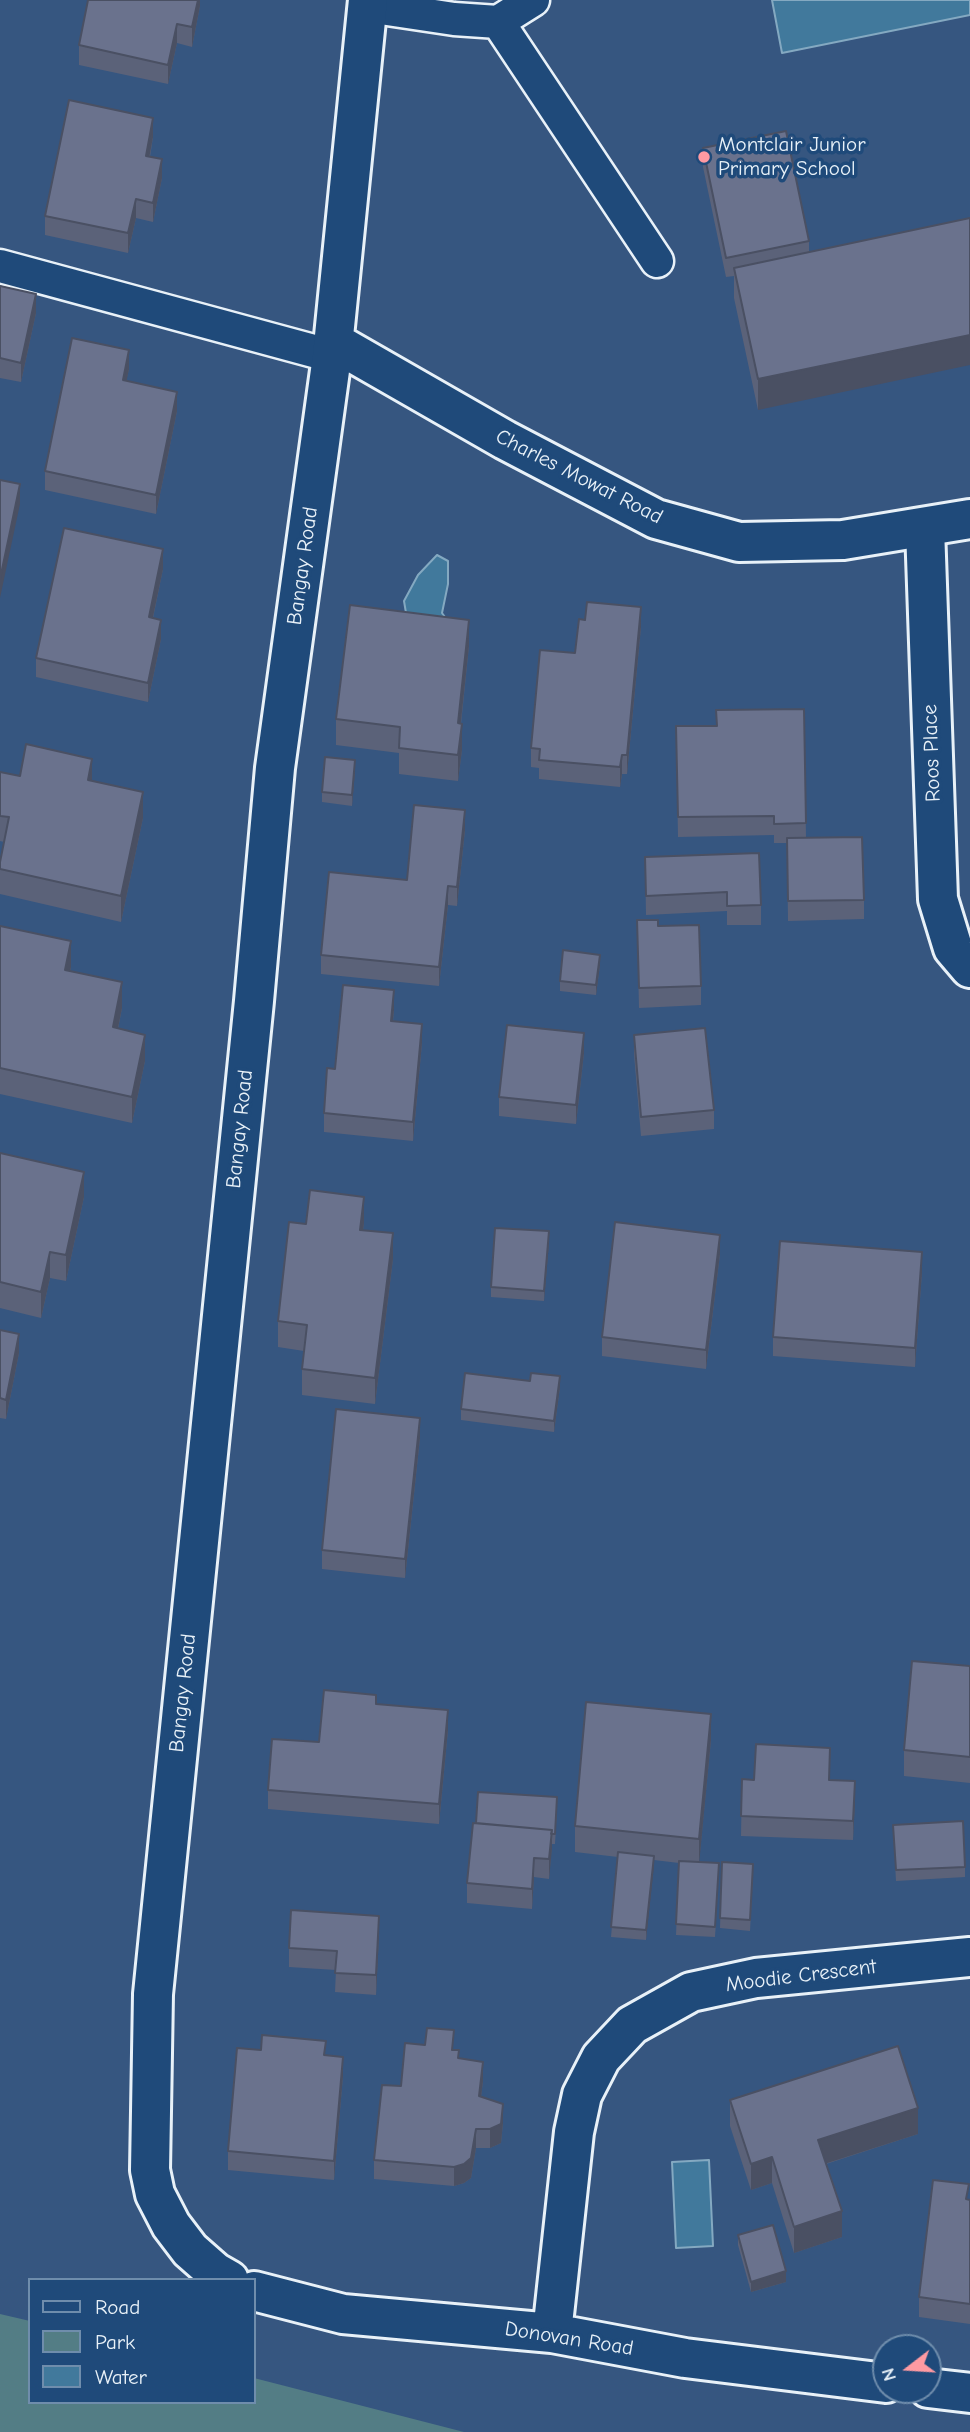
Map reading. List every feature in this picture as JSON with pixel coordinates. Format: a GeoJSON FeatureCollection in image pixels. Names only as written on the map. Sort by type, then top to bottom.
{"type":"FeatureCollection","features":[{"type":"Feature","properties":{"kind":"street","name":"Bangay Road"},"geometry":{"type":"LineString","coordinates":[[225,2278],[215,2273],[190,2250],[165,2215],[155,2194],[150,2170],[153,1994],[254,1001],[275,768],[333,349],[368,3]]}},
{"type":"Feature","properties":{"kind":"street","name":"Charles Mowat Road"},"geometry":{"type":"LineString","coordinates":[[333,349],[656,519],[739,542],[843,540],[970,519]]}},
{"type":"Feature","properties":{"kind":"street","name":"Roos Place"},"geometry":{"type":"LineString","coordinates":[[925,528],[938,899],[953,948],[970,968]]}},
{"type":"Feature","properties":{"kind":"street","name":"Moodie Crescent"},"geometry":{"type":"LineString","coordinates":[[552,2333],[574,2132],[582,2095],[601,2058],[632,2025],[691,1992],[756,1978],[970,1957]]}},
{"type":"Feature","properties":{"kind":"street","name":"Donovan Road"},"geometry":{"type":"LineString","coordinates":[[256,2292],[343,2314],[552,2333],[685,2358],[872,2381]]}},
{"type":"Feature","properties":{"kind":"street"},"geometry":{"type":"LineString","coordinates":[[942,2390],[970,2393]]}},
{"type":"Feature","properties":{"kind":"lane"},"geometry":{"type":"LineString","coordinates":[[368,3],[454,19],[498,22],[533,0]]}},
{"type":"Feature","properties":{"kind":"lane"},"geometry":{"type":"LineString","coordinates":[[498,22],[657,261]]}},
{"type":"Feature","properties":{"kind":"lane"},"geometry":{"type":"LineString","coordinates":[[0,265],[333,349]]}},
{"type":"Feature","properties":{"kind":"green space"},"geometry":{"type":"Polygon","coordinates":[[[0,2314],[28,2321],[28,2404],[256,2404],[256,2379],[464,2432],[0,2432],[0,2314]]]}},
{"type":"Feature","properties":{"kind":"water"},"geometry":{"type":"Polygon","coordinates":[[[772,0],[970,0],[970,15],[782,53],[772,0]]]}},
{"type":"Feature","properties":{"kind":"water"},"geometry":{"type":"Polygon","coordinates":[[[437,555],[448,561],[448,584],[442,613],[451,625],[406,613],[404,601],[418,575],[437,555]]]}},
{"type":"Feature","properties":{"kind":"water"},"geometry":{"type":"Polygon","coordinates":[[[709,2160],[713,2246],[676,2248],[672,2162],[709,2160]]]}},
{"type":"Feature","properties":{"kind":"building"},"geometry":{"type":"Polygon","coordinates":[[[88,0],[198,0],[192,27],[177,24],[168,65],[79,45],[88,0]]]}},
{"type":"Feature","properties":{"kind":"building"},"geometry":{"type":"Polygon","coordinates":[[[69,100],[153,118],[146,156],[162,159],[153,203],[136,199],[128,233],[45,216],[69,100]]]}},
{"type":"Feature","properties":{"kind":"building"},"geometry":{"type":"Polygon","coordinates":[[[786,131],[809,241],[726,258],[703,148],[786,131]]]}},
{"type":"Feature","properties":{"kind":"building"},"geometry":{"type":"Polygon","coordinates":[[[970,218],[970,335],[758,379],[734,268],[970,218]]]}},
{"type":"Feature","properties":{"kind":"building"},"geometry":{"type":"Polygon","coordinates":[[[0,286],[36,294],[21,363],[0,358],[0,286]]]}},
{"type":"Feature","properties":{"kind":"building"},"geometry":{"type":"Polygon","coordinates":[[[72,338],[129,350],[123,380],[177,392],[156,495],[45,471],[72,338]]]}},
{"type":"Feature","properties":{"kind":"building"},"geometry":{"type":"Polygon","coordinates":[[[0,480],[20,484],[0,579],[0,480]]]}},
{"type":"Feature","properties":{"kind":"building"},"geometry":{"type":"Polygon","coordinates":[[[64,528],[163,549],[149,617],[161,620],[148,683],[36,658],[64,528]]]}},
{"type":"Feature","properties":{"kind":"building"},"geometry":{"type":"Polygon","coordinates":[[[587,602],[641,607],[627,755],[622,755],[620,767],[539,760],[540,749],[531,748],[540,650],[575,653],[579,619],[585,620],[587,602]]]}},
{"type":"Feature","properties":{"kind":"building"},"geometry":{"type":"Polygon","coordinates":[[[350,605],[469,620],[458,723],[462,724],[458,755],[399,748],[400,727],[336,719],[350,605]]]}},
{"type":"Feature","properties":{"kind":"building"},"geometry":{"type":"Polygon","coordinates":[[[804,709],[806,823],[774,824],[774,816],[678,817],[676,726],[717,726],[716,710],[804,709]]]}},
{"type":"Feature","properties":{"kind":"building"},"geometry":{"type":"Polygon","coordinates":[[[26,744],[92,759],[88,780],[143,792],[121,896],[0,869],[9,817],[0,816],[0,772],[20,776],[26,744]]]}},
{"type":"Feature","properties":{"kind":"building"},"geometry":{"type":"Polygon","coordinates":[[[325,757],[355,760],[352,795],[322,792],[325,757]]]}},
{"type":"Feature","properties":{"kind":"building"},"geometry":{"type":"Polygon","coordinates":[[[414,805],[465,810],[457,887],[448,886],[439,967],[321,955],[329,872],[407,880],[414,805]]]}},
{"type":"Feature","properties":{"kind":"building"},"geometry":{"type":"Polygon","coordinates":[[[862,837],[864,900],[788,901],[787,838],[862,837]]]}},
{"type":"Feature","properties":{"kind":"building"},"geometry":{"type":"Polygon","coordinates":[[[759,853],[761,905],[727,906],[727,892],[646,896],[645,857],[759,853]]]}},
{"type":"Feature","properties":{"kind":"building"},"geometry":{"type":"Polygon","coordinates":[[[637,920],[658,920],[658,926],[699,925],[701,986],[639,988],[637,920]]]}},
{"type":"Feature","properties":{"kind":"building"},"geometry":{"type":"Polygon","coordinates":[[[0,926],[71,941],[65,970],[122,982],[113,1027],[145,1035],[132,1097],[0,1068],[0,926]]]}},
{"type":"Feature","properties":{"kind":"building"},"geometry":{"type":"Polygon","coordinates":[[[563,950],[600,955],[596,985],[560,981],[563,950]]]}},
{"type":"Feature","properties":{"kind":"building"},"geometry":{"type":"Polygon","coordinates":[[[343,985],[394,990],[391,1021],[422,1024],[413,1122],[324,1113],[327,1068],[335,1069],[343,985]]]}},
{"type":"Feature","properties":{"kind":"building"},"geometry":{"type":"Polygon","coordinates":[[[507,1025],[584,1033],[576,1105],[499,1097],[507,1025]]]}},
{"type":"Feature","properties":{"kind":"building"},"geometry":{"type":"Polygon","coordinates":[[[705,1028],[714,1110],[641,1117],[634,1035],[705,1028]]]}},
{"type":"Feature","properties":{"kind":"building"},"geometry":{"type":"Polygon","coordinates":[[[0,1153],[84,1172],[66,1255],[50,1252],[41,1292],[0,1282],[0,1153]]]}},
{"type":"Feature","properties":{"kind":"building"},"geometry":{"type":"Polygon","coordinates":[[[310,1190],[364,1197],[360,1230],[393,1233],[375,1378],[302,1369],[307,1325],[278,1321],[289,1222],[306,1224],[310,1190]]]}},
{"type":"Feature","properties":{"kind":"building"},"geometry":{"type":"Polygon","coordinates":[[[615,1222],[720,1235],[706,1350],[602,1337],[615,1222]]]}},
{"type":"Feature","properties":{"kind":"building"},"geometry":{"type":"Polygon","coordinates":[[[495,1228],[549,1231],[544,1291],[491,1287],[495,1228]]]}},
{"type":"Feature","properties":{"kind":"building"},"geometry":{"type":"Polygon","coordinates":[[[780,1241],[922,1252],[915,1348],[773,1337],[780,1241]]]}},
{"type":"Feature","properties":{"kind":"building"},"geometry":{"type":"Polygon","coordinates":[[[0,1330],[19,1334],[6,1400],[0,1398],[0,1330]]]}},
{"type":"Feature","properties":{"kind":"building"},"geometry":{"type":"Polygon","coordinates":[[[465,1373],[530,1381],[531,1373],[560,1376],[554,1421],[461,1409],[465,1373]]]}},
{"type":"Feature","properties":{"kind":"building"},"geometry":{"type":"Polygon","coordinates":[[[336,1409],[420,1418],[405,1559],[322,1550],[336,1409]]]}},
{"type":"Feature","properties":{"kind":"building"},"geometry":{"type":"Polygon","coordinates":[[[912,1661],[970,1666],[970,1757],[904,1750],[912,1661]]]}},
{"type":"Feature","properties":{"kind":"building"},"geometry":{"type":"Polygon","coordinates":[[[324,1690],[376,1695],[376,1704],[448,1710],[439,1804],[268,1790],[272,1739],[319,1742],[324,1690]]]}},
{"type":"Feature","properties":{"kind":"building"},"geometry":{"type":"Polygon","coordinates":[[[586,1702],[711,1714],[699,1839],[575,1826],[586,1702]]]}},
{"type":"Feature","properties":{"kind":"building"},"geometry":{"type":"Polygon","coordinates":[[[756,1744],[830,1748],[829,1780],[855,1781],[853,1821],[741,1816],[742,1779],[754,1780],[756,1744]]]}},
{"type":"Feature","properties":{"kind":"building"},"geometry":{"type":"Polygon","coordinates":[[[478,1792],[557,1797],[555,1834],[551,1834],[552,1830],[476,1823],[478,1792]]]}},
{"type":"Feature","properties":{"kind":"building"},"geometry":{"type":"Polygon","coordinates":[[[963,1821],[965,1867],[896,1870],[893,1825],[963,1821]]]}},
{"type":"Feature","properties":{"kind":"building"},"geometry":{"type":"Polygon","coordinates":[[[473,1823],[552,1830],[549,1859],[534,1858],[532,1889],[467,1883],[473,1823]]]}},
{"type":"Feature","properties":{"kind":"building"},"geometry":{"type":"Polygon","coordinates":[[[618,1852],[654,1856],[646,1930],[611,1927],[618,1852]]]}},
{"type":"Feature","properties":{"kind":"building"},"geometry":{"type":"Polygon","coordinates":[[[679,1861],[719,1863],[715,1927],[676,1924],[679,1861]]]}},
{"type":"Feature","properties":{"kind":"building"},"geometry":{"type":"Polygon","coordinates":[[[722,1862],[753,1864],[750,1920],[720,1918],[722,1862]]]}},
{"type":"Feature","properties":{"kind":"building"},"geometry":{"type":"Polygon","coordinates":[[[291,1910],[379,1916],[376,1975],[335,1973],[337,1951],[289,1948],[291,1910]]]}},
{"type":"Feature","properties":{"kind":"building"},"geometry":{"type":"Polygon","coordinates":[[[427,2028],[454,2030],[452,2050],[459,2050],[458,2058],[483,2062],[479,2096],[503,2104],[501,2124],[490,2129],[476,2129],[471,2158],[454,2167],[374,2160],[382,2085],[401,2086],[405,2043],[425,2045],[427,2028]]]}},
{"type":"Feature","properties":{"kind":"building"},"geometry":{"type":"Polygon","coordinates":[[[262,2035],[326,2041],[324,2055],[343,2057],[334,2161],[228,2151],[237,2048],[261,2050],[262,2035]]]}},
{"type":"Feature","properties":{"kind":"building"},"geometry":{"type":"Polygon","coordinates":[[[898,2046],[918,2108],[818,2140],[842,2211],[794,2227],[772,2157],[751,2164],[730,2100],[898,2046]]]}},
{"type":"Feature","properties":{"kind":"building"},"geometry":{"type":"Polygon","coordinates":[[[933,2180],[969,2184],[966,2199],[970,2200],[970,2304],[919,2297],[933,2180]]]}},
{"type":"Feature","properties":{"kind":"building"},"geometry":{"type":"Polygon","coordinates":[[[773,2225],[786,2271],[751,2282],[738,2235],[773,2225]]]}},
{"type":"Feature","properties":{"kind":"place","name":"Montclair Junior Primary School"},"geometry":{"type":"Point","coordinates":[704,157]}}]}
